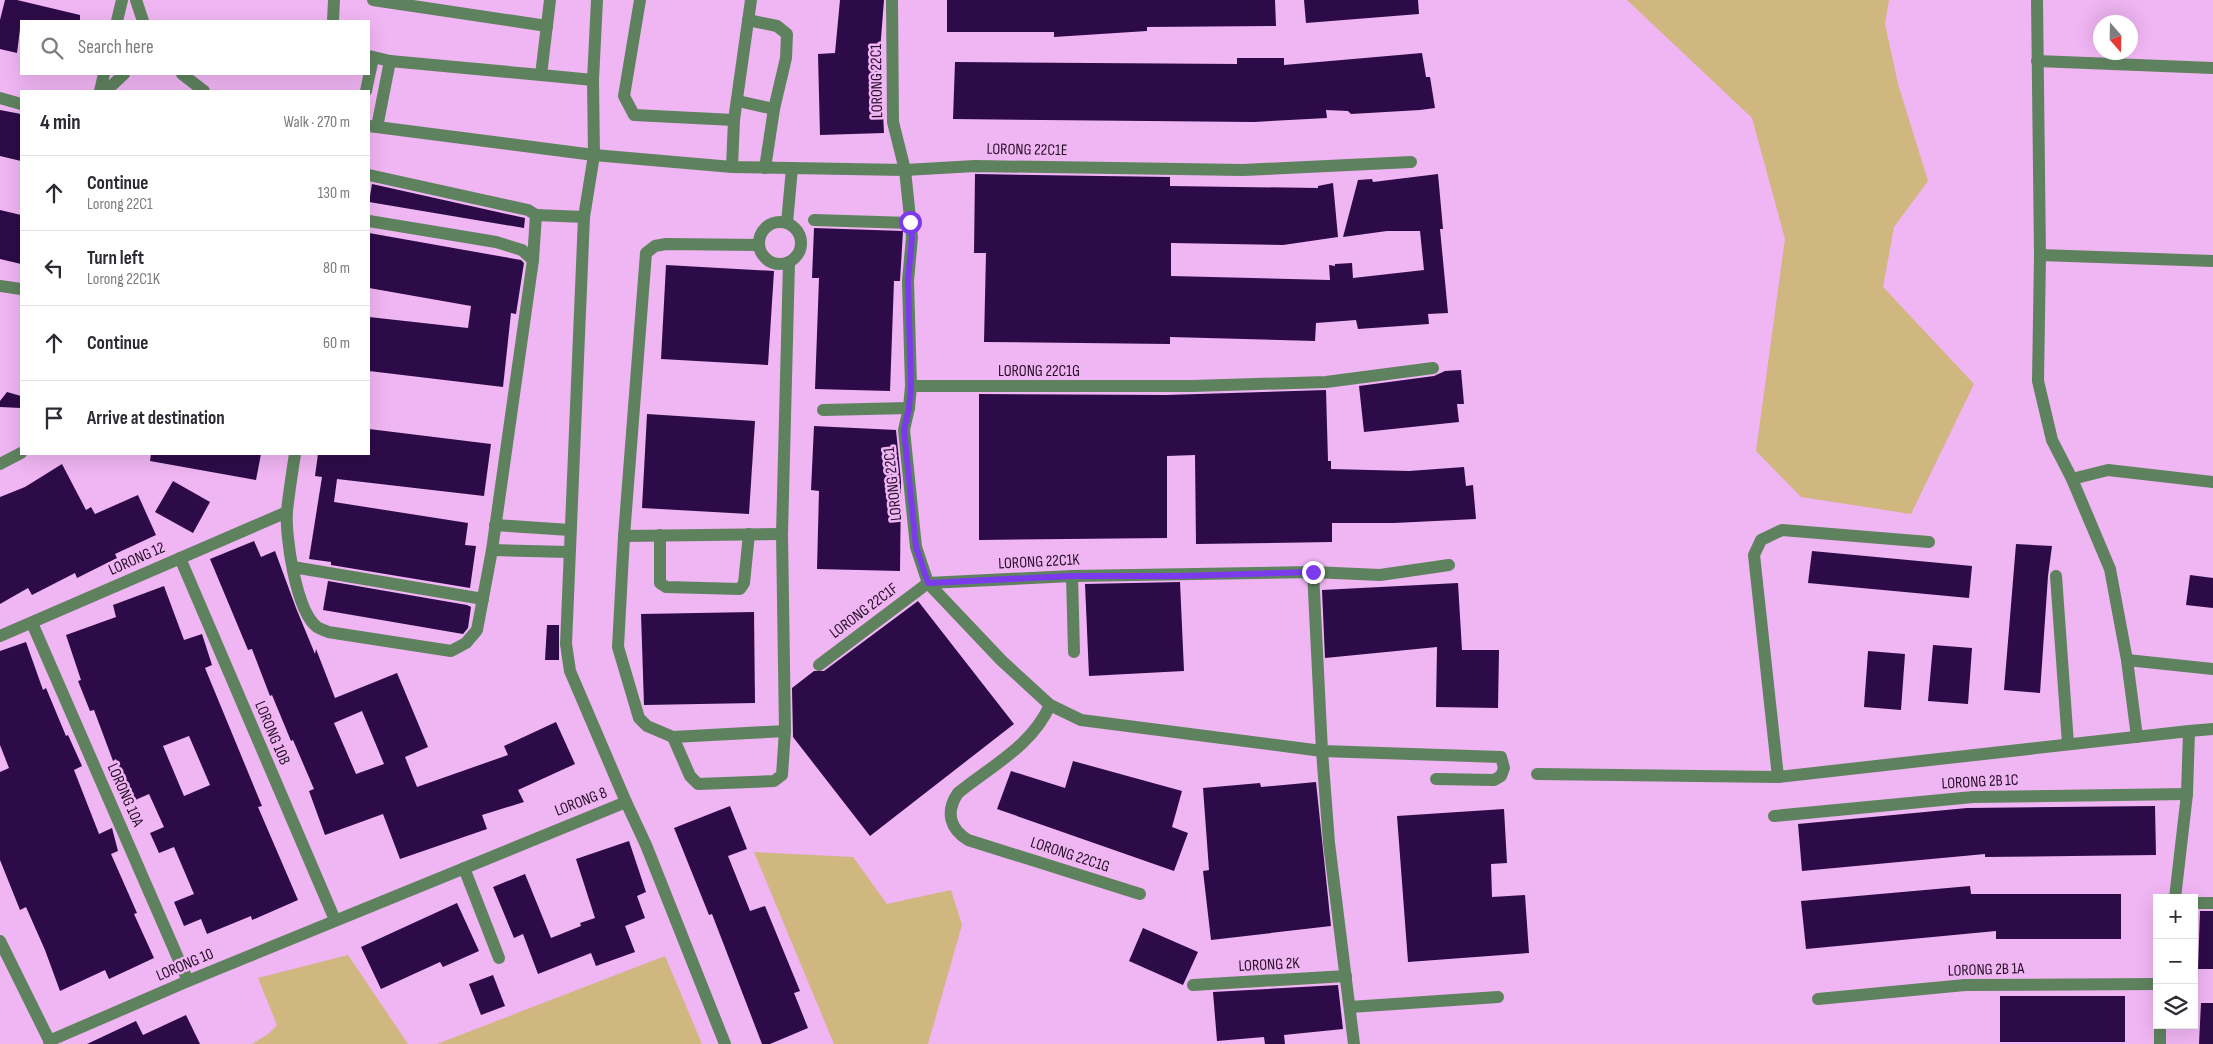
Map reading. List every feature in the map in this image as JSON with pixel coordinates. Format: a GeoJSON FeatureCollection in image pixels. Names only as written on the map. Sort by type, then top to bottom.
{"type":"FeatureCollection","features":[{"type":"Feature","properties":{"kind":"street"},"geometry":{"type":"LineString","coordinates":[[116,20],[122,0]]}},
{"type":"Feature","properties":{"kind":"street"},"geometry":{"type":"LineString","coordinates":[[136,0],[143,20]]}},
{"type":"Feature","properties":{"kind":"street"},"geometry":{"type":"LineString","coordinates":[[333,20],[334,0]]}},
{"type":"Feature","properties":{"kind":"street"},"geometry":{"type":"LineString","coordinates":[[373,0],[547,26]]}},
{"type":"Feature","properties":{"kind":"street"},"geometry":{"type":"LineString","coordinates":[[541,75],[550,0]]}},
{"type":"Feature","properties":{"kind":"street"},"geometry":{"type":"LineString","coordinates":[[597,0],[593,80],[594,155],[584,217],[568,552],[566,644],[570,671],[626,802]]}},
{"type":"Feature","properties":{"kind":"street"},"geometry":{"type":"LineString","coordinates":[[640,0],[624,96],[628,107],[634,115],[734,120]]}},
{"type":"Feature","properties":{"kind":"street"},"geometry":{"type":"LineString","coordinates":[[732,166],[734,120],[751,0]]}},
{"type":"Feature","properties":{"kind":"street","name":"LORONG 22C1"},"geometry":{"type":"LineString","coordinates":[[892,0],[893,122],[905,170],[912,237],[908,281],[911,386],[904,430],[916,547],[928,583],[1001,660],[1050,705],[1081,720],[1322,751],[1501,757],[1504,768],[1501,776],[1494,780],[1436,779]]}},
{"type":"Feature","properties":{"kind":"street"},"geometry":{"type":"LineString","coordinates":[[2037,0],[2040,255],[2038,381],[2052,440],[2072,478],[2110,569],[2127,660],[2138,737]]}},
{"type":"Feature","properties":{"kind":"street"},"geometry":{"type":"LineString","coordinates":[[748,20],[777,26],[786,34],[786,58],[774,109],[765,168]]}},
{"type":"Feature","properties":{"kind":"street"},"geometry":{"type":"LineString","coordinates":[[371,57],[390,61],[593,80]]}},
{"type":"Feature","properties":{"kind":"street"},"geometry":{"type":"LineString","coordinates":[[373,126],[390,61]]}},
{"type":"Feature","properties":{"kind":"street"},"geometry":{"type":"LineString","coordinates":[[2037,61],[2213,68]]}},
{"type":"Feature","properties":{"kind":"street"},"geometry":{"type":"LineString","coordinates":[[100,90],[104,75]]}},
{"type":"Feature","properties":{"kind":"street"},"geometry":{"type":"LineString","coordinates":[[107,90],[123,75]]}},
{"type":"Feature","properties":{"kind":"street"},"geometry":{"type":"LineString","coordinates":[[183,75],[203,90]]}},
{"type":"Feature","properties":{"kind":"street"},"geometry":{"type":"LineString","coordinates":[[366,90],[368,75]]}},
{"type":"Feature","properties":{"kind":"street"},"geometry":{"type":"LineString","coordinates":[[0,98],[20,104]]}},
{"type":"Feature","properties":{"kind":"street"},"geometry":{"type":"LineString","coordinates":[[738,101],[774,109]]}},
{"type":"Feature","properties":{"kind":"street","name":"LORONG 22C1E"},"geometry":{"type":"LineString","coordinates":[[373,126],[594,155],[765,168],[905,170],[975,166],[1243,170],[1411,162]]}},
{"type":"Feature","properties":{"kind":"street"},"geometry":{"type":"LineString","coordinates":[[787,223],[792,168]]}},
{"type":"Feature","properties":{"kind":"street"},"geometry":{"type":"LineString","coordinates":[[370,175],[528,210],[536,215],[584,217]]}},
{"type":"Feature","properties":{"kind":"street"},"geometry":{"type":"LineString","coordinates":[[295,455],[287,512],[287,539],[297,588],[309,617],[316,626],[328,632],[452,650],[466,644],[477,630],[492,550],[533,260],[536,215]]}},
{"type":"Feature","properties":{"kind":"street"},"geometry":{"type":"LineString","coordinates":[[814,220],[910,222]]}},
{"type":"Feature","properties":{"kind":"street"},"geometry":{"type":"LineString","coordinates":[[370,221],[496,242],[522,250],[533,260]]}},
{"type":"Feature","properties":{"kind":"street"},"geometry":{"type":"LineString","coordinates":[[787,223],[794,227],[801,242],[796,257],[790,262],[782,264],[766,259],[759,245],[760,237],[770,224],[787,223]]}},
{"type":"Feature","properties":{"kind":"street"},"geometry":{"type":"LineString","coordinates":[[759,245],[666,244],[654,246],[646,253],[624,536],[618,647],[639,718],[647,726],[673,737],[785,731]]}},
{"type":"Feature","properties":{"kind":"street"},"geometry":{"type":"LineString","coordinates":[[2040,255],[2213,261]]}},
{"type":"Feature","properties":{"kind":"street"},"geometry":{"type":"LineString","coordinates":[[673,737],[690,776],[698,784],[774,781],[782,775],[785,731],[782,534],[790,262]]}},
{"type":"Feature","properties":{"kind":"street"},"geometry":{"type":"LineString","coordinates":[[0,286],[20,289]]}},
{"type":"Feature","properties":{"kind":"street","name":"LORONG 22C1G"},"geometry":{"type":"LineString","coordinates":[[911,386],[1167,386],[1326,382],[1433,368]]}},
{"type":"Feature","properties":{"kind":"street"},"geometry":{"type":"LineString","coordinates":[[823,410],[909,408]]}},
{"type":"Feature","properties":{"kind":"street"},"geometry":{"type":"LineString","coordinates":[[0,464],[20,454]]}},
{"type":"Feature","properties":{"kind":"street"},"geometry":{"type":"LineString","coordinates":[[2072,478],[2108,470],[2213,482]]}},
{"type":"Feature","properties":{"kind":"street","name":"LORONG 12"},"geometry":{"type":"LineString","coordinates":[[0,636],[287,512]]}},
{"type":"Feature","properties":{"kind":"street"},"geometry":{"type":"LineString","coordinates":[[495,525],[570,530]]}},
{"type":"Feature","properties":{"kind":"street"},"geometry":{"type":"LineString","coordinates":[[1778,777],[1754,555],[1762,540],[1782,530],[1929,542]]}},
{"type":"Feature","properties":{"kind":"street"},"geometry":{"type":"LineString","coordinates":[[660,535],[660,583],[666,587],[740,589],[744,583],[749,534]]}},
{"type":"Feature","properties":{"kind":"street"},"geometry":{"type":"LineString","coordinates":[[624,536],[782,534]]}},
{"type":"Feature","properties":{"kind":"street"},"geometry":{"type":"LineString","coordinates":[[492,550],[568,552]]}},
{"type":"Feature","properties":{"kind":"street","name":"LORONG 10B"},"geometry":{"type":"LineString","coordinates":[[180,558],[335,920]]}},
{"type":"Feature","properties":{"kind":"street","name":"LORONG 22C1K"},"geometry":{"type":"LineString","coordinates":[[928,583],[1152,574],[1180,576],[1313,572],[1380,575],[1449,565]]}},
{"type":"Feature","properties":{"kind":"street"},"geometry":{"type":"LineString","coordinates":[[293,567],[483,599]]}},
{"type":"Feature","properties":{"kind":"street"},"geometry":{"type":"LineString","coordinates":[[1313,572],[1322,751],[1329,843],[1354,1044]]}},
{"type":"Feature","properties":{"kind":"street"},"geometry":{"type":"LineString","coordinates":[[1072,576],[1074,652]]}},
{"type":"Feature","properties":{"kind":"street"},"geometry":{"type":"LineString","coordinates":[[2056,576],[2068,744]]}},
{"type":"Feature","properties":{"kind":"street","name":"LORONG 22C1F"},"geometry":{"type":"LineString","coordinates":[[819,665],[928,583]]}},
{"type":"Feature","properties":{"kind":"street","name":"LORONG 10A"},"geometry":{"type":"LineString","coordinates":[[32,623],[188,981]]}},
{"type":"Feature","properties":{"kind":"street"},"geometry":{"type":"LineString","coordinates":[[2127,660],[2213,669]]}},
{"type":"Feature","properties":{"kind":"street","name":"LORONG 22C1G"},"geometry":{"type":"LineString","coordinates":[[1050,705],[1043,720],[1022,746],[977,777],[951,803],[951,821],[956,833],[968,840],[1140,894]]}},
{"type":"Feature","properties":{"kind":"street"},"geometry":{"type":"LineString","coordinates":[[1537,774],[1778,777],[2213,729]]}},
{"type":"Feature","properties":{"kind":"street"},"geometry":{"type":"LineString","coordinates":[[2176,894],[2188,794],[2189,732]]}},
{"type":"Feature","properties":{"kind":"street","name":"LORONG 2B 1C"},"geometry":{"type":"LineString","coordinates":[[1774,816],[1973,797],[2188,794]]}},
{"type":"Feature","properties":{"kind":"street","name":"LORONG 8"},"geometry":{"type":"LineString","coordinates":[[335,920],[626,802],[646,845],[725,1044]]}},
{"type":"Feature","properties":{"kind":"street"},"geometry":{"type":"LineString","coordinates":[[464,868],[500,958]]}},
{"type":"Feature","properties":{"kind":"street"},"geometry":{"type":"LineString","coordinates":[[2198,903],[2213,903]]}},
{"type":"Feature","properties":{"kind":"street","name":"LORONG 10"},"geometry":{"type":"LineString","coordinates":[[50,1043],[188,981],[335,920]]}},
{"type":"Feature","properties":{"kind":"street"},"geometry":{"type":"LineString","coordinates":[[0,941],[50,1043]]}},
{"type":"Feature","properties":{"kind":"street","name":"LORONG 2K"},"geometry":{"type":"LineString","coordinates":[[1193,985],[1346,976]]}},
{"type":"Feature","properties":{"kind":"street","name":"LORONG 2B 1A"},"geometry":{"type":"LineString","coordinates":[[1818,999],[1965,985],[2153,984]]}},
{"type":"Feature","properties":{"kind":"street"},"geometry":{"type":"LineString","coordinates":[[1350,1007],[1498,997]]}},
{"type":"Feature","properties":{"kind":"street"},"geometry":{"type":"LineString","coordinates":[[2160,1029],[2160,1044]]}},
{"type":"Feature","properties":{"kind":"shaded area"},"geometry":{"type":"Polygon","coordinates":[[[1627,0],[1889,0],[1885,24],[1898,84],[1928,181],[1894,227],[1883,287],[1974,384],[1911,514],[1801,497],[1756,451],[1785,239],[1752,118],[1627,0]]]}},
{"type":"Feature","properties":{"kind":"shaded area"},"geometry":{"type":"Polygon","coordinates":[[[754,852],[853,857],[887,904],[951,890],[962,925],[928,1044],[834,1044],[754,852]]]}},
{"type":"Feature","properties":{"kind":"shaded area"},"geometry":{"type":"Polygon","coordinates":[[[348,955],[408,1044],[252,1044],[268,1034],[277,1025],[258,978],[348,955]]]}},
{"type":"Feature","properties":{"kind":"shaded area"},"geometry":{"type":"Polygon","coordinates":[[[665,956],[702,1044],[437,1044],[665,956]]]}},
{"type":"Feature","properties":{"kind":"building"},"geometry":{"type":"Polygon","coordinates":[[[5,0],[17,0],[80,15],[80,20],[20,20],[17,53],[0,49],[0,20],[5,0]]]}},
{"type":"Feature","properties":{"kind":"building"},"geometry":{"type":"Polygon","coordinates":[[[840,0],[884,0],[880,51],[884,133],[820,135],[818,54],[835,53],[840,0]]]}},
{"type":"Feature","properties":{"kind":"building"},"geometry":{"type":"Polygon","coordinates":[[[947,0],[1275,0],[1276,26],[1147,27],[1147,31],[1054,37],[1054,32],[947,32],[947,0]]]}},
{"type":"Feature","properties":{"kind":"building"},"geometry":{"type":"Polygon","coordinates":[[[1304,0],[1418,0],[1419,14],[1306,23],[1304,0]]]}},
{"type":"Feature","properties":{"kind":"building"},"geometry":{"type":"Polygon","coordinates":[[[1422,53],[1426,77],[1430,77],[1435,108],[1351,114],[1348,111],[1326,110],[1327,118],[1254,122],[953,119],[955,62],[1237,64],[1237,58],[1284,58],[1284,65],[1422,53]]]}},
{"type":"Feature","properties":{"kind":"building"},"geometry":{"type":"Polygon","coordinates":[[[0,110],[20,114],[20,161],[0,156],[0,110]]]}},
{"type":"Feature","properties":{"kind":"building"},"geometry":{"type":"Polygon","coordinates":[[[975,174],[1170,177],[1170,186],[1318,188],[1318,186],[1333,183],[1338,237],[1283,245],[1171,243],[1171,276],[1330,280],[1329,265],[1335,266],[1335,264],[1352,263],[1353,278],[1424,270],[1420,231],[1387,231],[1343,237],[1358,180],[1372,179],[1373,182],[1438,174],[1443,229],[1440,229],[1448,313],[1428,314],[1429,324],[1358,329],[1356,320],[1316,323],[1315,341],[1170,337],[1170,344],[984,342],[986,253],[974,253],[975,174]]]}},
{"type":"Feature","properties":{"kind":"building"},"geometry":{"type":"Polygon","coordinates":[[[372,184],[525,218],[524,228],[370,202],[372,184]]]}},
{"type":"Feature","properties":{"kind":"building"},"geometry":{"type":"Polygon","coordinates":[[[0,210],[20,215],[20,264],[0,259],[0,210]]]}},
{"type":"Feature","properties":{"kind":"building"},"geometry":{"type":"Polygon","coordinates":[[[814,228],[903,231],[900,281],[894,281],[890,391],[815,389],[819,278],[812,278],[814,228]]]}},
{"type":"Feature","properties":{"kind":"building"},"geometry":{"type":"Polygon","coordinates":[[[370,233],[521,260],[524,263],[516,314],[511,313],[503,387],[370,371],[370,317],[468,328],[471,306],[370,288],[370,233]]]}},
{"type":"Feature","properties":{"kind":"building"},"geometry":{"type":"Polygon","coordinates":[[[666,265],[774,271],[768,365],[661,359],[666,265]]]}},
{"type":"Feature","properties":{"kind":"building"},"geometry":{"type":"Polygon","coordinates":[[[1461,370],[1464,404],[1457,404],[1459,422],[1364,432],[1359,386],[1434,376],[1445,371],[1461,370]]]}},
{"type":"Feature","properties":{"kind":"building"},"geometry":{"type":"Polygon","coordinates":[[[1326,390],[1328,461],[1331,461],[1331,469],[1409,471],[1464,467],[1466,486],[1473,485],[1476,519],[1394,523],[1332,523],[1332,542],[1196,544],[1195,455],[1167,456],[1167,538],[979,540],[979,394],[1166,395],[1326,390]]]}},
{"type":"Feature","properties":{"kind":"building"},"geometry":{"type":"Polygon","coordinates":[[[7,392],[20,396],[20,408],[0,407],[0,401],[7,392]]]}},
{"type":"Feature","properties":{"kind":"building"},"geometry":{"type":"Polygon","coordinates":[[[647,414],[755,421],[749,514],[642,508],[647,414]]]}},
{"type":"Feature","properties":{"kind":"building"},"geometry":{"type":"Polygon","coordinates":[[[814,426],[896,430],[901,481],[900,571],[817,569],[819,491],[811,490],[814,426]]]}},
{"type":"Feature","properties":{"kind":"building"},"geometry":{"type":"Polygon","coordinates":[[[370,429],[491,444],[484,496],[337,479],[334,502],[468,523],[465,545],[476,546],[470,588],[331,565],[331,562],[309,559],[322,477],[315,476],[318,455],[370,455],[370,429]]]}},
{"type":"Feature","properties":{"kind":"building"},"geometry":{"type":"Polygon","coordinates":[[[151,455],[261,455],[256,480],[150,461],[151,455]]]}},
{"type":"Feature","properties":{"kind":"building"},"geometry":{"type":"Polygon","coordinates":[[[62,464],[86,510],[91,507],[95,514],[138,495],[156,535],[115,554],[117,558],[77,578],[75,573],[32,595],[28,588],[0,604],[0,497],[25,487],[62,464]]]}},
{"type":"Feature","properties":{"kind":"building"},"geometry":{"type":"Polygon","coordinates":[[[173,481],[210,502],[193,533],[155,512],[173,481]]]}},
{"type":"Feature","properties":{"kind":"building"},"geometry":{"type":"Polygon","coordinates":[[[254,541],[261,557],[275,551],[296,608],[315,654],[316,649],[335,698],[397,673],[428,747],[405,757],[417,787],[508,755],[504,746],[556,722],[575,764],[518,790],[524,802],[482,815],[487,829],[400,859],[383,814],[325,835],[309,791],[314,789],[272,695],[270,696],[252,649],[248,650],[210,559],[254,541]],[[362,711],[334,723],[356,774],[384,764],[362,711]]]}},
{"type":"Feature","properties":{"kind":"building"},"geometry":{"type":"Polygon","coordinates":[[[2016,544],[2052,546],[2048,576],[2040,693],[2004,690],[2016,544]]]}},
{"type":"Feature","properties":{"kind":"building"},"geometry":{"type":"Polygon","coordinates":[[[1812,551],[1972,566],[1969,598],[1808,583],[1812,551]]]}},
{"type":"Feature","properties":{"kind":"building"},"geometry":{"type":"Polygon","coordinates":[[[2190,575],[2213,578],[2213,608],[2186,605],[2190,575]]]}},
{"type":"Feature","properties":{"kind":"building"},"geometry":{"type":"Polygon","coordinates":[[[328,581],[467,605],[471,607],[468,628],[463,634],[323,610],[328,581]]]}},
{"type":"Feature","properties":{"kind":"building"},"geometry":{"type":"Polygon","coordinates":[[[1180,582],[1184,671],[1089,676],[1085,584],[1180,582]]]}},
{"type":"Feature","properties":{"kind":"building"},"geometry":{"type":"Polygon","coordinates":[[[1458,583],[1462,650],[1499,650],[1498,708],[1436,707],[1437,647],[1325,658],[1322,590],[1458,583]]]}},
{"type":"Feature","properties":{"kind":"building"},"geometry":{"type":"Polygon","coordinates":[[[164,586],[184,640],[202,634],[212,665],[205,668],[262,806],[258,807],[298,900],[252,920],[251,916],[207,934],[201,919],[184,926],[174,902],[194,894],[174,847],[159,853],[150,833],[164,827],[149,794],[133,801],[116,759],[113,761],[94,710],[90,711],[78,681],[81,680],[66,635],[116,617],[113,605],[164,586]],[[189,736],[163,746],[184,796],[210,785],[189,736]]]}},
{"type":"Feature","properties":{"kind":"building"},"geometry":{"type":"Polygon","coordinates":[[[918,601],[1014,724],[870,836],[793,737],[792,688],[814,671],[824,671],[918,601]]]}},
{"type":"Feature","properties":{"kind":"building"},"geometry":{"type":"Polygon","coordinates":[[[754,612],[755,703],[644,705],[641,614],[754,612]]]}},
{"type":"Feature","properties":{"kind":"building"},"geometry":{"type":"Polygon","coordinates":[[[547,625],[559,625],[559,660],[545,660],[547,625]]]}},
{"type":"Feature","properties":{"kind":"building"},"geometry":{"type":"Polygon","coordinates":[[[26,642],[43,690],[46,688],[66,736],[68,735],[82,766],[74,770],[99,834],[112,828],[118,851],[111,854],[137,913],[134,914],[154,958],[109,979],[105,970],[60,991],[26,907],[20,910],[0,860],[0,772],[9,768],[0,745],[0,651],[26,642]]]}},
{"type":"Feature","properties":{"kind":"building"},"geometry":{"type":"Polygon","coordinates":[[[1933,645],[1972,648],[1968,704],[1928,701],[1933,645]]]}},
{"type":"Feature","properties":{"kind":"building"},"geometry":{"type":"Polygon","coordinates":[[[1868,651],[1905,654],[1901,710],[1864,707],[1868,651]]]}},
{"type":"Feature","properties":{"kind":"building"},"geometry":{"type":"Polygon","coordinates":[[[1073,761],[1182,791],[1172,827],[1188,833],[1174,871],[997,809],[1011,771],[1065,788],[1073,761]]]}},
{"type":"Feature","properties":{"kind":"building"},"geometry":{"type":"Polygon","coordinates":[[[1316,782],[1331,926],[1211,940],[1203,871],[1209,870],[1203,788],[1260,783],[1261,787],[1316,782]]]}},
{"type":"Feature","properties":{"kind":"building"},"geometry":{"type":"Polygon","coordinates":[[[730,806],[747,849],[728,856],[750,911],[765,906],[800,991],[794,993],[808,1028],[770,1044],[762,1044],[712,914],[709,915],[674,828],[730,806]]]}},
{"type":"Feature","properties":{"kind":"building"},"geometry":{"type":"Polygon","coordinates":[[[2155,806],[2156,855],[1985,857],[1985,854],[1802,871],[1798,824],[1967,808],[2155,806]]]}},
{"type":"Feature","properties":{"kind":"building"},"geometry":{"type":"Polygon","coordinates":[[[1504,809],[1507,863],[1491,864],[1492,897],[1525,895],[1529,953],[1408,962],[1397,816],[1504,809]]]}},
{"type":"Feature","properties":{"kind":"building"},"geometry":{"type":"Polygon","coordinates":[[[629,841],[646,892],[637,896],[645,918],[625,926],[635,952],[596,966],[591,953],[538,974],[523,934],[514,938],[493,887],[525,874],[551,938],[581,926],[580,923],[595,918],[576,859],[629,841]]]}},
{"type":"Feature","properties":{"kind":"building"},"geometry":{"type":"Polygon","coordinates":[[[1970,886],[1971,894],[2121,894],[2121,939],[1996,939],[1996,931],[1806,949],[1801,901],[1970,886]]]}},
{"type":"Feature","properties":{"kind":"building"},"geometry":{"type":"Polygon","coordinates":[[[457,903],[479,951],[443,967],[440,962],[381,989],[361,947],[457,903]]]}},
{"type":"Feature","properties":{"kind":"building"},"geometry":{"type":"Polygon","coordinates":[[[2200,911],[2213,911],[2213,969],[2198,969],[2200,911]]]}},
{"type":"Feature","properties":{"kind":"building"},"geometry":{"type":"Polygon","coordinates":[[[1143,928],[1198,952],[1183,985],[1129,961],[1143,928]]]}},
{"type":"Feature","properties":{"kind":"building"},"geometry":{"type":"Polygon","coordinates":[[[493,975],[505,1006],[481,1015],[469,984],[493,975]]]}},
{"type":"Feature","properties":{"kind":"building"},"geometry":{"type":"Polygon","coordinates":[[[1338,985],[1343,1029],[1284,1035],[1285,1044],[1265,1044],[1264,1037],[1217,1041],[1213,992],[1338,985]]]}},
{"type":"Feature","properties":{"kind":"building"},"geometry":{"type":"Polygon","coordinates":[[[2000,996],[2125,996],[2125,1042],[2000,1042],[2000,996]]]}},
{"type":"Feature","properties":{"kind":"building"},"geometry":{"type":"Polygon","coordinates":[[[2201,1003],[2213,1003],[2213,1044],[2199,1044],[2201,1003]]]}},
{"type":"Feature","properties":{"kind":"building"},"geometry":{"type":"Polygon","coordinates":[[[186,1015],[200,1044],[87,1044],[136,1021],[143,1035],[186,1015]]]}},
{"type":"Feature","properties":{"kind":"route"},"geometry":{"type":"LineString","coordinates":[[910,222],[912,237],[908,281],[911,386],[904,430],[916,547],[928,583],[1072,576],[1152,574],[1180,576],[1313,572]]}}]}
